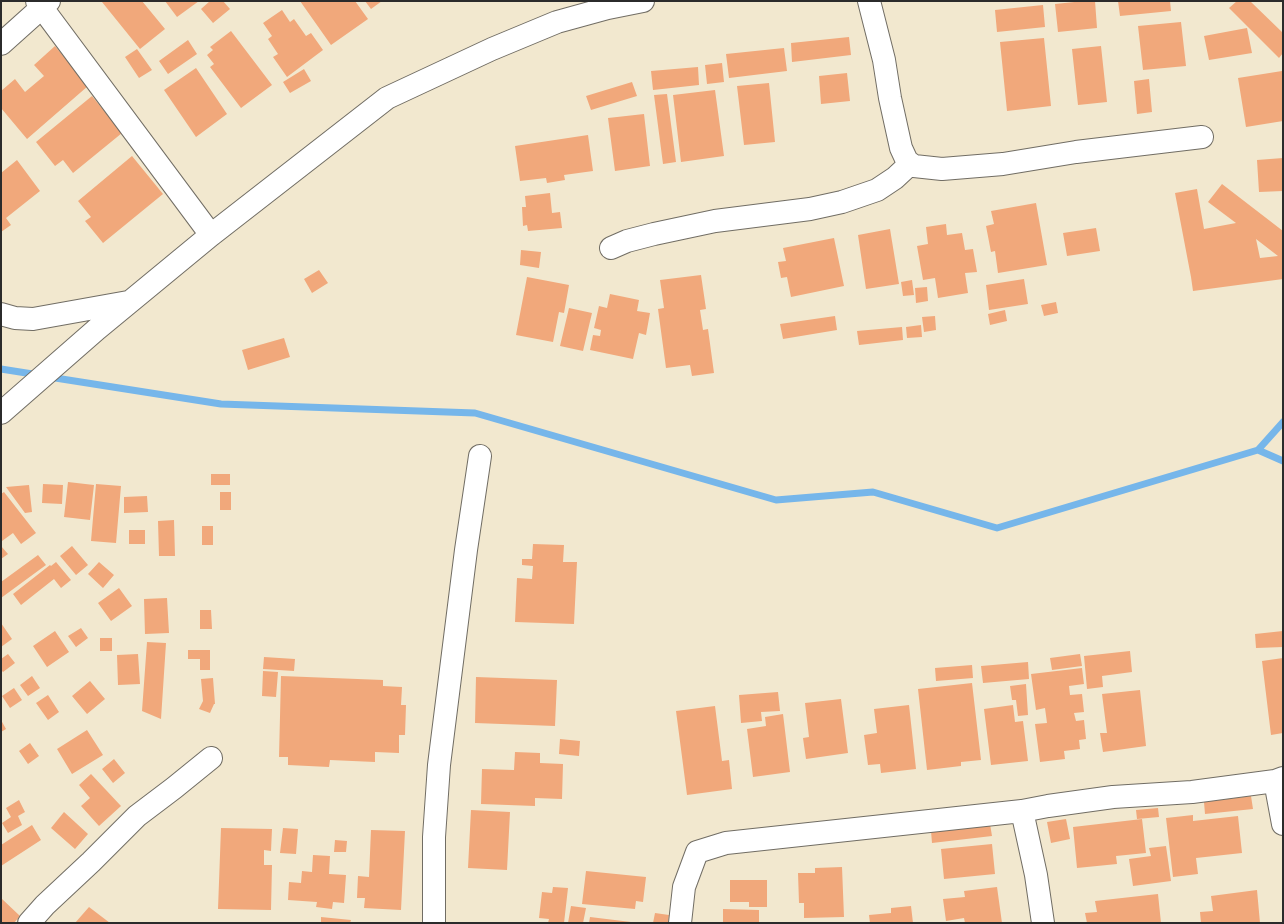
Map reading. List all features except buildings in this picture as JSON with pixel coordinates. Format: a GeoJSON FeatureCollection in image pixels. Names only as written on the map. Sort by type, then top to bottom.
{"type":"FeatureCollection","features":[{"type":"Feature","properties":{"kind":"street"},"geometry":{"type":"LineString","coordinates":[[1,414],[97,329],[211,235],[387,98],[492,48],[557,22],[607,5],[643,1]]}},
{"type":"Feature","properties":{"kind":"street"},"geometry":{"type":"LineString","coordinates":[[869,1],[884,60],[890,98],[901,148],[907,160],[914,166],[942,169],[1003,164],[1076,152],[1202,137]]}},
{"type":"Feature","properties":{"kind":"street"},"geometry":{"type":"LineString","coordinates":[[1,44],[43,3],[211,235]]}},
{"type":"Feature","properties":{"kind":"street"},"geometry":{"type":"LineString","coordinates":[[611,248],[627,241],[715,221],[810,209],[842,202],[877,190],[895,178],[910,164]]}},
{"type":"Feature","properties":{"kind":"street"},"geometry":{"type":"LineString","coordinates":[[1,314],[23,319],[41,318],[131,301]]}},
{"type":"Feature","properties":{"kind":"street"},"geometry":{"type":"LineString","coordinates":[[434,923],[434,837],[439,765],[466,550],[480,456]]}},
{"type":"Feature","properties":{"kind":"street"},"geometry":{"type":"LineString","coordinates":[[30,923],[45,905],[137,816],[211,758]]}},
{"type":"Feature","properties":{"kind":"street"},"geometry":{"type":"LineString","coordinates":[[680,923],[684,887],[697,852],[726,843],[1022,811],[1113,797],[1192,792],[1279,779],[1283,824]]}},
{"type":"Feature","properties":{"kind":"street"},"geometry":{"type":"LineString","coordinates":[[1022,811],[1036,875],[1043,923]]}},
{"type":"Feature","properties":{"kind":"waterway"},"geometry":{"type":"LineString","coordinates":[[1,369],[39,375]]}},
{"type":"Feature","properties":{"kind":"waterway"},"geometry":{"type":"LineString","coordinates":[[49,377],[221,404],[475,413],[776,500],[873,492],[997,528],[1258,450],[1283,422]]}},
{"type":"Feature","properties":{"kind":"waterway"},"geometry":{"type":"LineString","coordinates":[[1258,450],[1283,461]]}}]}
